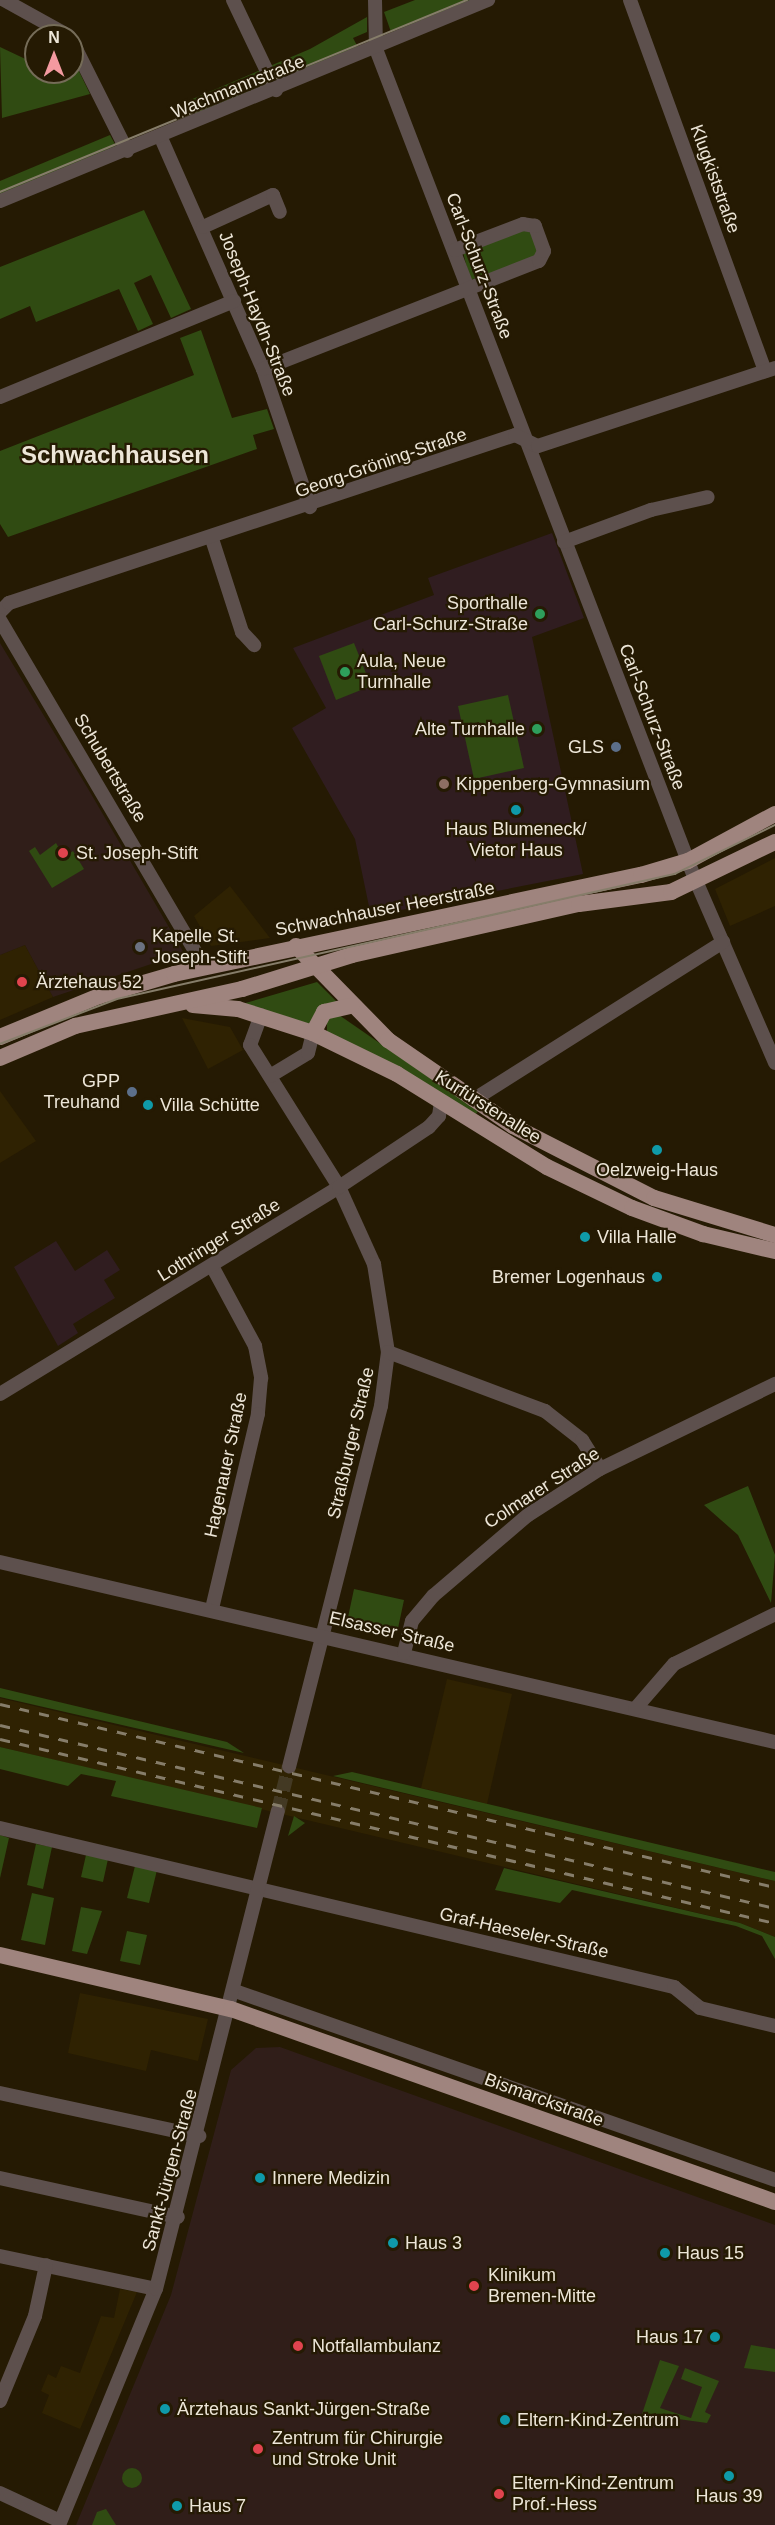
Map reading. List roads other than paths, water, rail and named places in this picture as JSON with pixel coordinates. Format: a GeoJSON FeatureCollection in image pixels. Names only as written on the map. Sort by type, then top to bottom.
{"type":"FeatureCollection","features":[{"type":"Feature","properties":{"kind":"main road","name":"Schwachhauser Heerstraße"},"geometry":{"type":"LineString","coordinates":[[0,1058],[75,1026],[579,904],[650,896],[692,872],[775,814]]}},
{"type":"Feature","properties":{"kind":"main road","name":"Schwachhauser Heerstraße"},"geometry":{"type":"LineString","coordinates":[[0,1037],[99,996],[204,967],[296,946],[532,900],[692,872],[775,842]]}},
{"type":"Feature","properties":{"kind":"main road","name":"Kurfürstenallee"},"geometry":{"type":"LineString","coordinates":[[296,946],[351,1006],[388,1040],[473,1100],[565,1156],[654,1198],[775,1235]]}},
{"type":"Feature","properties":{"kind":"main road","name":"Kurfürstenallee"},"geometry":{"type":"LineString","coordinates":[[180,1001],[261,1015],[313,1033],[441,1101],[547,1167],[632,1208],[703,1234],[775,1251]]}},
{"type":"Feature","properties":{"kind":"main road"},"geometry":{"type":"LineString","coordinates":[[313,1033],[324,1012],[351,1006]]}},
{"type":"Feature","properties":{"kind":"main road","name":"Bismarckstraße"},"geometry":{"type":"LineString","coordinates":[[0,1955],[231,2009],[775,2202]]}},
{"type":"Feature","properties":{"kind":"street"},"geometry":{"type":"LineString","coordinates":[[4,0],[47,24]]}},
{"type":"Feature","properties":{"kind":"street"},"geometry":{"type":"LineString","coordinates":[[233,0],[276,90]]}},
{"type":"Feature","properties":{"kind":"street","name":"Carl-Schurz-Straße"},"geometry":{"type":"LineString","coordinates":[[375,0],[376,49],[470,288],[564,542],[692,872],[775,1063]]}},
{"type":"Feature","properties":{"kind":"street","name":"Wachmannstraße"},"geometry":{"type":"LineString","coordinates":[[0,201],[161,138],[488,0]]}},
{"type":"Feature","properties":{"kind":"street","name":"Klugkiststraße"},"geometry":{"type":"LineString","coordinates":[[630,0],[770,369]]}},
{"type":"Feature","properties":{"kind":"street"},"geometry":{"type":"LineString","coordinates":[[84,65],[127,152]]}},
{"type":"Feature","properties":{"kind":"street","name":"Joseph-Haydn-Straße"},"geometry":{"type":"LineString","coordinates":[[161,138],[203,228],[263,369],[310,507]]}},
{"type":"Feature","properties":{"kind":"street"},"geometry":{"type":"LineString","coordinates":[[203,228],[273,195],[280,212]]}},
{"type":"Feature","properties":{"kind":"street"},"geometry":{"type":"LineString","coordinates":[[263,369],[540,261],[544,250],[535,226],[523,224],[455,250]]}},
{"type":"Feature","properties":{"kind":"street"},"geometry":{"type":"LineString","coordinates":[[0,397],[234,301]]}},
{"type":"Feature","properties":{"kind":"street","name":"Georg-Gröning-Straße"},"geometry":{"type":"LineString","coordinates":[[0,612],[9,603],[310,507],[515,435],[538,446],[770,369]]}},
{"type":"Feature","properties":{"kind":"street"},"geometry":{"type":"LineString","coordinates":[[564,542],[651,510],[708,497]]}},
{"type":"Feature","properties":{"kind":"street"},"geometry":{"type":"LineString","coordinates":[[212,539],[242,632],[254,645]]}},
{"type":"Feature","properties":{"kind":"street","name":"Schubertstraße"},"geometry":{"type":"LineString","coordinates":[[0,620],[204,967]]}},
{"type":"Feature","properties":{"kind":"street"},"geometry":{"type":"LineString","coordinates":[[473,1100],[723,942]]}},
{"type":"Feature","properties":{"kind":"street","name":"Straßburger Straße"},"geometry":{"type":"LineString","coordinates":[[261,1015],[252,1028],[250,1045],[339,1187],[374,1264],[388,1352],[381,1406],[289,1767]]}},
{"type":"Feature","properties":{"kind":"street"},"geometry":{"type":"LineString","coordinates":[[270,1076],[308,1053],[313,1033]]}},
{"type":"Feature","properties":{"kind":"street","name":"Lothringer Straße"},"geometry":{"type":"LineString","coordinates":[[0,1394],[339,1187],[429,1127],[439,1116],[441,1101]]}},
{"type":"Feature","properties":{"kind":"street","name":"Hagenauer Straße"},"geometry":{"type":"LineString","coordinates":[[213,1266],[255,1346],[261,1378],[258,1414],[213,1609]]}},
{"type":"Feature","properties":{"kind":"street"},"geometry":{"type":"LineString","coordinates":[[388,1352],[545,1411],[582,1440],[600,1469]]}},
{"type":"Feature","properties":{"kind":"street","name":"Colmarer Straße"},"geometry":{"type":"LineString","coordinates":[[404,1653],[412,1621],[459,1570],[528,1515],[600,1469],[775,1384]]}},
{"type":"Feature","properties":{"kind":"street","name":"Elsasser Straße"},"geometry":{"type":"LineString","coordinates":[[0,1562],[404,1653],[775,1742]]}},
{"type":"Feature","properties":{"kind":"street"},"geometry":{"type":"LineString","coordinates":[[635,1709],[674,1664],[775,1614]]}},
{"type":"Feature","properties":{"kind":"street","name":"Sankt-Jürgen-Straße"},"geometry":{"type":"LineString","coordinates":[[60,2523],[156,2289],[199,2136],[278,1811]]}},
{"type":"Feature","properties":{"kind":"street","name":"Graf-Haeseler-Straße"},"geometry":{"type":"LineString","coordinates":[[0,1828],[674,1987],[700,2008],[775,2026]]}},
{"type":"Feature","properties":{"kind":"street","name":"Bismarckstraße"},"geometry":{"type":"LineString","coordinates":[[235,1991],[775,2180]]}},
{"type":"Feature","properties":{"kind":"street"},"geometry":{"type":"LineString","coordinates":[[300,2033],[327,2023]]}},
{"type":"Feature","properties":{"kind":"street"},"geometry":{"type":"LineString","coordinates":[[0,2093],[199,2136]]}},
{"type":"Feature","properties":{"kind":"street"},"geometry":{"type":"LineString","coordinates":[[0,2178],[178,2217]]}},
{"type":"Feature","properties":{"kind":"street"},"geometry":{"type":"LineString","coordinates":[[0,2256],[156,2289]]}},
{"type":"Feature","properties":{"kind":"street"},"geometry":{"type":"LineString","coordinates":[[0,2401],[35,2316],[45,2265]]}},
{"type":"Feature","properties":{"kind":"street"},"geometry":{"type":"LineString","coordinates":[[0,2493],[60,2523]]}},
{"type":"Feature","properties":{"kind":"tunnel"},"geometry":{"type":"LineString","coordinates":[[278,1811],[289,1766]]}},
{"type":"Feature","properties":{"kind":"tram line"},"geometry":{"type":"LineString","coordinates":[[0,192],[467,0]]}},
{"type":"Feature","properties":{"kind":"tram line"},"geometry":{"type":"LineString","coordinates":[[0,1044],[117,999],[675,874],[775,825]]}},
{"type":"Feature","properties":{"kind":"railway"},"geometry":{"type":"LineString","coordinates":[[0,1704],[775,1887]]}},
{"type":"Feature","properties":{"kind":"railway"},"geometry":{"type":"LineString","coordinates":[[0,1725],[775,1908]]}},
{"type":"Feature","properties":{"kind":"railway"},"geometry":{"type":"LineString","coordinates":[[0,1739],[775,1923]]}},
{"type":"Feature","properties":{"kind":"place","name":"Sporthalle Carl-Schurz-Straße"},"geometry":{"type":"Point","coordinates":[540,614]}},
{"type":"Feature","properties":{"kind":"place","name":"Aula, Neue Turnhalle"},"geometry":{"type":"Point","coordinates":[345,672]}},
{"type":"Feature","properties":{"kind":"place","name":"Alte Turnhalle"},"geometry":{"type":"Point","coordinates":[537,729]}},
{"type":"Feature","properties":{"kind":"place","name":"GLS"},"geometry":{"type":"Point","coordinates":[616,747]}},
{"type":"Feature","properties":{"kind":"place","name":"Kippenberg-Gymnasium"},"geometry":{"type":"Point","coordinates":[444,784]}},
{"type":"Feature","properties":{"kind":"place","name":"Haus Blumeneck/ Vietor Haus"},"geometry":{"type":"Point","coordinates":[516,810]}},
{"type":"Feature","properties":{"kind":"place","name":"St. Joseph-Stift"},"geometry":{"type":"Point","coordinates":[63,853]}},
{"type":"Feature","properties":{"kind":"place","name":"Kapelle St. Joseph-Stift"},"geometry":{"type":"Point","coordinates":[140,947]}},
{"type":"Feature","properties":{"kind":"place","name":"Ärztehaus 52"},"geometry":{"type":"Point","coordinates":[22,982]}},
{"type":"Feature","properties":{"kind":"place","name":"GPP Treuhand"},"geometry":{"type":"Point","coordinates":[132,1092]}},
{"type":"Feature","properties":{"kind":"place","name":"Villa Schütte"},"geometry":{"type":"Point","coordinates":[148,1105]}},
{"type":"Feature","properties":{"kind":"place","name":"Oelzweig-Haus"},"geometry":{"type":"Point","coordinates":[657,1150]}},
{"type":"Feature","properties":{"kind":"place","name":"Villa Halle"},"geometry":{"type":"Point","coordinates":[585,1237]}},
{"type":"Feature","properties":{"kind":"place","name":"Bremer Logenhaus"},"geometry":{"type":"Point","coordinates":[657,1277]}},
{"type":"Feature","properties":{"kind":"place","name":"Innere Medizin"},"geometry":{"type":"Point","coordinates":[260,2178]}},
{"type":"Feature","properties":{"kind":"place","name":"Haus 3"},"geometry":{"type":"Point","coordinates":[393,2243]}},
{"type":"Feature","properties":{"kind":"place","name":"Haus 15"},"geometry":{"type":"Point","coordinates":[665,2253]}},
{"type":"Feature","properties":{"kind":"place","name":"Klinikum Bremen-Mitte"},"geometry":{"type":"Point","coordinates":[474,2286]}},
{"type":"Feature","properties":{"kind":"place","name":"Haus 17"},"geometry":{"type":"Point","coordinates":[715,2337]}},
{"type":"Feature","properties":{"kind":"place","name":"Notfallambulanz"},"geometry":{"type":"Point","coordinates":[298,2346]}},
{"type":"Feature","properties":{"kind":"place","name":"Ärztehaus Sankt-Jürgen-Straße"},"geometry":{"type":"Point","coordinates":[165,2409]}},
{"type":"Feature","properties":{"kind":"place","name":"Eltern-Kind-Zentrum"},"geometry":{"type":"Point","coordinates":[505,2420]}},
{"type":"Feature","properties":{"kind":"place","name":"Zentrum für Chirurgie und Stroke Unit"},"geometry":{"type":"Point","coordinates":[258,2449]}},
{"type":"Feature","properties":{"kind":"place","name":"Haus 39"},"geometry":{"type":"Point","coordinates":[729,2476]}},
{"type":"Feature","properties":{"kind":"place","name":"Eltern-Kind-Zentrum Prof.-Hess"},"geometry":{"type":"Point","coordinates":[499,2494]}},
{"type":"Feature","properties":{"kind":"place","name":"Haus 7"},"geometry":{"type":"Point","coordinates":[177,2506]}},
{"type":"Feature","properties":{"kind":"district","name":"Schwachhausen"},"geometry":{"type":"Point","coordinates":[115,455]}}]}
